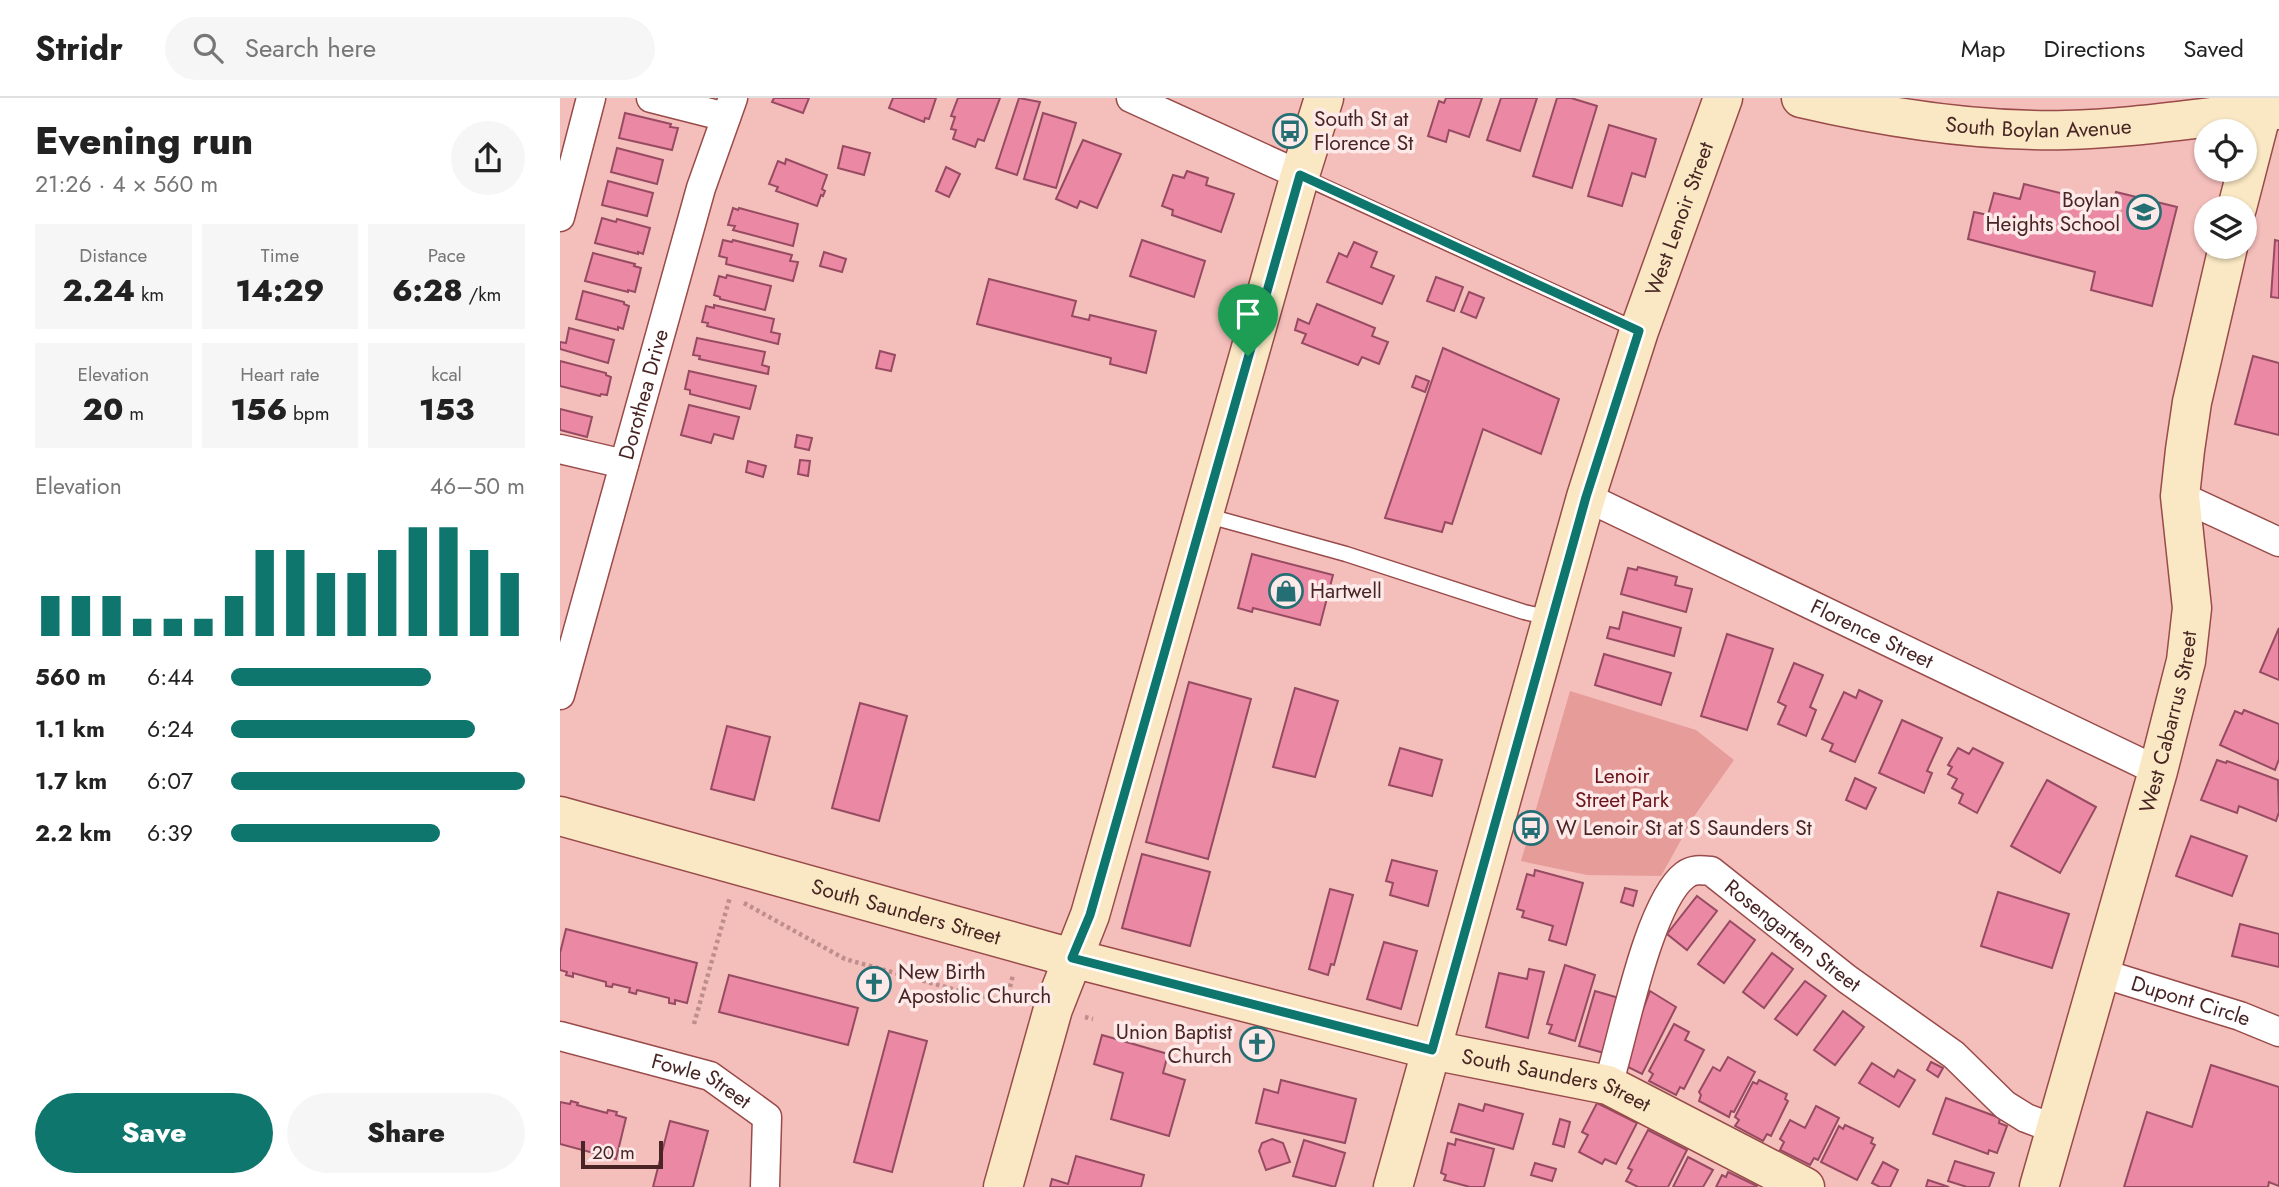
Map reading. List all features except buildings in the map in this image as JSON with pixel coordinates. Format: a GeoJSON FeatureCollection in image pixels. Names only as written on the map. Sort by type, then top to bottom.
{"type":"FeatureCollection","features":[{"type":"Feature","properties":{"kind":"street"},"geometry":{"type":"LineString","coordinates":[[560,218],[591,98]]}},
{"type":"Feature","properties":{"kind":"street"},"geometry":{"type":"LineString","coordinates":[[651,98],[730,107]]}},
{"type":"Feature","properties":{"kind":"street"},"geometry":{"type":"LineString","coordinates":[[1131,98],[1300,175]]}},
{"type":"Feature","properties":{"kind":"street"},"geometry":{"type":"LineString","coordinates":[[1003,1187],[1053,1009],[1090,915],[1324,98]]}},
{"type":"Feature","properties":{"kind":"street","name":"West Lenoir Street"},"geometry":{"type":"LineString","coordinates":[[1393,1187],[1586,497],[1639,331],[1723,98]]}},
{"type":"Feature","properties":{"kind":"street","name":"South Boylan Avenue"},"geometry":{"type":"LineString","coordinates":[[1801,98],[1865,113],[1969,127],[2014,130],[2067,130],[2133,125],[2269,106]]}},
{"type":"Feature","properties":{"kind":"street"},"geometry":{"type":"LineString","coordinates":[[2241,196],[2269,106]]}},
{"type":"Feature","properties":{"kind":"street","name":"Dorothea Drive"},"geometry":{"type":"LineString","coordinates":[[560,695],[701,188],[730,107]]}},
{"type":"Feature","properties":{"kind":"street","name":"West Cabarrus Street"},"geometry":{"type":"LineString","coordinates":[[2039,1187],[2158,771],[2186,661],[2192,607],[2180,496],[2192,402],[2225,259]]}},
{"type":"Feature","properties":{"kind":"street"},"geometry":{"type":"LineString","coordinates":[[560,449],[624,464]]}},
{"type":"Feature","properties":{"kind":"street"},"geometry":{"type":"LineString","coordinates":[[2180,496],[2279,542]]}},
{"type":"Feature","properties":{"kind":"street","name":"Florence Street"},"geometry":{"type":"LineString","coordinates":[[1586,497],[2158,771]]}},
{"type":"Feature","properties":{"kind":"street","name":"South Saunders Street"},"geometry":{"type":"LineString","coordinates":[[560,816],[1072,958],[1432,1050],[1608,1085],[1805,1187]]}},
{"type":"Feature","properties":{"kind":"street","name":"Rosengarten Street"},"geometry":{"type":"LineString","coordinates":[[1608,1085],[1659,911],[1679,880],[1698,869],[1711,871],[1847,979],[1954,1055],[2005,1105],[2026,1118],[2055,1129]]}},
{"type":"Feature","properties":{"kind":"street","name":"Dupont Circle"},"geometry":{"type":"LineString","coordinates":[[2101,973],[2240,1016],[2279,1032]]}},
{"type":"Feature","properties":{"kind":"street","name":"Fowle Street"},"geometry":{"type":"LineString","coordinates":[[560,1036],[710,1076],[767,1117],[765,1187]]}},
{"type":"Feature","properties":{"kind":"lane"},"geometry":{"type":"LineString","coordinates":[[1300,175],[1639,331]]}},
{"type":"Feature","properties":{"kind":"lane"},"geometry":{"type":"LineString","coordinates":[[1203,515],[1346,555],[1524,612],[1552,618]]}},
{"type":"Feature","properties":{"kind":"path"},"geometry":{"type":"LineString","coordinates":[[719,891],[845,959],[974,995],[1020,1000]]}},
{"type":"Feature","properties":{"kind":"path"},"geometry":{"type":"LineString","coordinates":[[694,1024],[730,895]]}},
{"type":"Feature","properties":{"kind":"path"},"geometry":{"type":"LineString","coordinates":[[1010,987],[1013,975]]}},
{"type":"Feature","properties":{"kind":"path"},"geometry":{"type":"LineString","coordinates":[[1085,1017],[1093,1019]]}},
{"type":"Feature","properties":{"kind":"green space","name":"Lenoir Street Park"},"geometry":{"type":"Polygon","coordinates":[[[1570,691],[1696,730],[1734,760],[1695,815],[1661,876],[1587,875],[1521,861],[1570,691]]]}},
{"type":"Feature","properties":{"kind":"place","name":"South St at Florence St"},"geometry":{"type":"Point","coordinates":[1290,131]}},
{"type":"Feature","properties":{"kind":"place","name":"Boylan Heights School"},"geometry":{"type":"Point","coordinates":[2144,212]}},
{"type":"Feature","properties":{"kind":"place","name":"Hartwell"},"geometry":{"type":"Point","coordinates":[1286,591]}},
{"type":"Feature","properties":{"kind":"place","name":"W Lenoir St at S Saunders St"},"geometry":{"type":"Point","coordinates":[1531,828]}},
{"type":"Feature","properties":{"kind":"place","name":"New Birth Apostolic Church"},"geometry":{"type":"Point","coordinates":[874,984]}},
{"type":"Feature","properties":{"kind":"place","name":"Union Baptist Church"},"geometry":{"type":"Point","coordinates":[1257,1044]}},
{"type":"Feature","properties":{"kind":"route"},"geometry":{"type":"LineString","coordinates":[[1300,175],[1639,331],[1586,497],[1432,1050],[1072,958],[1090,915],[1248,356],[1300,175]]}}]}
